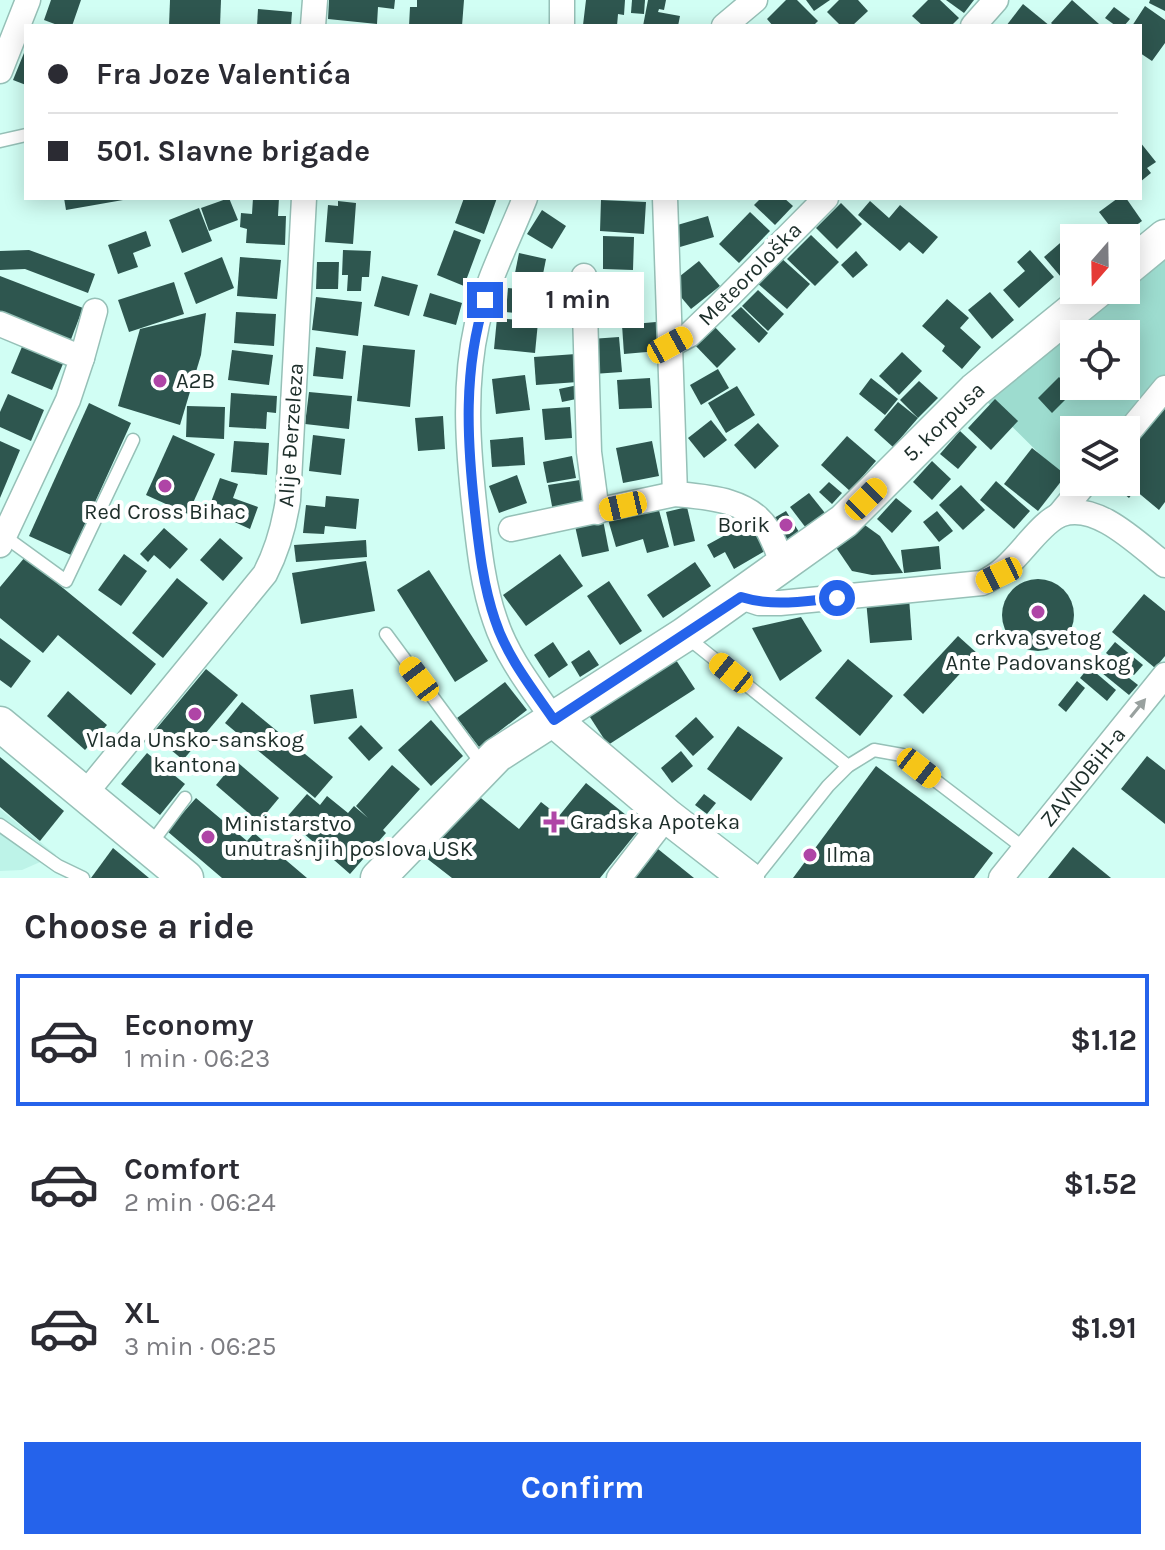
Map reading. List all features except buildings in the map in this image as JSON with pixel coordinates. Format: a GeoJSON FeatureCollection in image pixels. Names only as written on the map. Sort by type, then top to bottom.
{"type":"FeatureCollection","features":[{"type":"Feature","properties":{"kind":"street"},"geometry":{"type":"LineString","coordinates":[[0,71],[28,0]]}},
{"type":"Feature","properties":{"kind":"street"},"geometry":{"type":"LineString","coordinates":[[313,24],[315,0]]}},
{"type":"Feature","properties":{"kind":"street"},"geometry":{"type":"LineString","coordinates":[[562,0],[562,24]]}},
{"type":"Feature","properties":{"kind":"street"},"geometry":{"type":"LineString","coordinates":[[726,24],[755,0]]}},
{"type":"Feature","properties":{"kind":"street"},"geometry":{"type":"LineString","coordinates":[[975,24],[996,0]]}},
{"type":"Feature","properties":{"kind":"street","name":"Alije Đerzeleza"},"geometry":{"type":"LineString","coordinates":[[84,795],[265,574],[281,536],[288,500],[304,200]]}},
{"type":"Feature","properties":{"kind":"street"},"geometry":{"type":"LineString","coordinates":[[528,200],[492,275],[477,324],[468,406],[469,458],[484,577],[495,621],[510,655],[554,720],[667,816],[747,878]]}},
{"type":"Feature","properties":{"kind":"street"},"geometry":{"type":"LineString","coordinates":[[665,200],[675,494]]}},
{"type":"Feature","properties":{"kind":"street","name":"Meteorološka"},"geometry":{"type":"LineString","coordinates":[[670,345],[698,327],[824,200]]}},
{"type":"Feature","properties":{"kind":"street"},"geometry":{"type":"LineString","coordinates":[[1140,258],[1165,237]]}},
{"type":"Feature","properties":{"kind":"street"},"geometry":{"type":"LineString","coordinates":[[584,276],[589,452],[597,512]]}},
{"type":"Feature","properties":{"kind":"street","name":"5. korpusa"},"geometry":{"type":"LineString","coordinates":[[378,878],[497,755],[741,597],[844,521],[975,390],[1081,304]]}},
{"type":"Feature","properties":{"kind":"street"},"geometry":{"type":"LineString","coordinates":[[2,540],[68,400],[95,311]]}},
{"type":"Feature","properties":{"kind":"street"},"geometry":{"type":"LineString","coordinates":[[0,324],[82,358]]}},
{"type":"Feature","properties":{"kind":"street"},"geometry":{"type":"LineString","coordinates":[[1140,418],[1165,388]]}},
{"type":"Feature","properties":{"kind":"street"},"geometry":{"type":"LineString","coordinates":[[511,529],[675,494],[729,502],[751,512],[767,529],[784,566]]}},
{"type":"Feature","properties":{"kind":"street"},"geometry":{"type":"LineString","coordinates":[[741,597],[759,603],[780,603],[982,583],[999,575],[1075,496]]}},
{"type":"Feature","properties":{"kind":"street"},"geometry":{"type":"LineString","coordinates":[[1059,515],[1080,510],[1101,517],[1165,565]]}},
{"type":"Feature","properties":{"kind":"street","name":"ZAVNOBiH-a"},"geometry":{"type":"LineString","coordinates":[[1001,878],[1165,675]]}},
{"type":"Feature","properties":{"kind":"street"},"geometry":{"type":"LineString","coordinates":[[0,724],[186,878]]}},
{"type":"Feature","properties":{"kind":"street"},"geometry":{"type":"LineString","coordinates":[[619,878],[667,816]]}},
{"type":"Feature","properties":{"kind":"lane"},"geometry":{"type":"LineString","coordinates":[[0,141],[24,135]]}},
{"type":"Feature","properties":{"kind":"lane"},"geometry":{"type":"LineString","coordinates":[[2,540],[66,581],[133,440]]}},
{"type":"Feature","properties":{"kind":"lane"},"geometry":{"type":"LineString","coordinates":[[386,634],[484,767]]}},
{"type":"Feature","properties":{"kind":"lane"},"geometry":{"type":"LineString","coordinates":[[684,635],[848,766]]}},
{"type":"Feature","properties":{"kind":"lane"},"geometry":{"type":"LineString","coordinates":[[755,878],[828,786],[848,766],[874,750],[902,755],[1025,849]]}},
{"type":"Feature","properties":{"kind":"lane"},"geometry":{"type":"LineString","coordinates":[[148,847],[185,798]]}},
{"type":"Feature","properties":{"kind":"lane"},"geometry":{"type":"LineString","coordinates":[[0,825],[58,866],[83,878]]}},
{"type":"Feature","properties":{"kind":"shaded area"},"geometry":{"type":"Polygon","coordinates":[[[0,809],[56,855],[22,870],[0,871],[0,809]]]}},
{"type":"Feature","properties":{"kind":"green space"},"geometry":{"type":"Polygon","coordinates":[[[1165,237],[1165,388],[1139,416],[1060,416],[1060,474],[975,390],[1060,321],[1060,400],[1140,400],[1140,320],[1061,320],[1081,304],[1140,304],[1140,258],[1165,237]]]}},
{"type":"Feature","properties":{"kind":"place","name":"A2B"},"geometry":{"type":"Point","coordinates":[160,381]}},
{"type":"Feature","properties":{"kind":"place","name":"Red Cross Bihac"},"geometry":{"type":"Point","coordinates":[165,486]}},
{"type":"Feature","properties":{"kind":"place","name":"Borik"},"geometry":{"type":"Point","coordinates":[786,525]}},
{"type":"Feature","properties":{"kind":"place","name":"crkva svetog Ante Padovanskog"},"geometry":{"type":"Point","coordinates":[1038,612]}},
{"type":"Feature","properties":{"kind":"place","name":"Vlada Unsko-sanskog kantona"},"geometry":{"type":"Point","coordinates":[195,714]}},
{"type":"Feature","properties":{"kind":"place","name":"Gradska Apoteka"},"geometry":{"type":"Point","coordinates":[554,822]}},
{"type":"Feature","properties":{"kind":"place","name":"Ministarstvo unutrašnjih poslova USK"},"geometry":{"type":"Point","coordinates":[208,837]}},
{"type":"Feature","properties":{"kind":"place","name":"Ilma"},"geometry":{"type":"Point","coordinates":[810,855]}},
{"type":"Feature","properties":{"kind":"route"},"geometry":{"type":"LineString","coordinates":[[485,300],[477,324],[468,406],[469,458],[484,577],[495,621],[510,655],[554,720],[741,597],[759,603],[837,598]]}}]}
